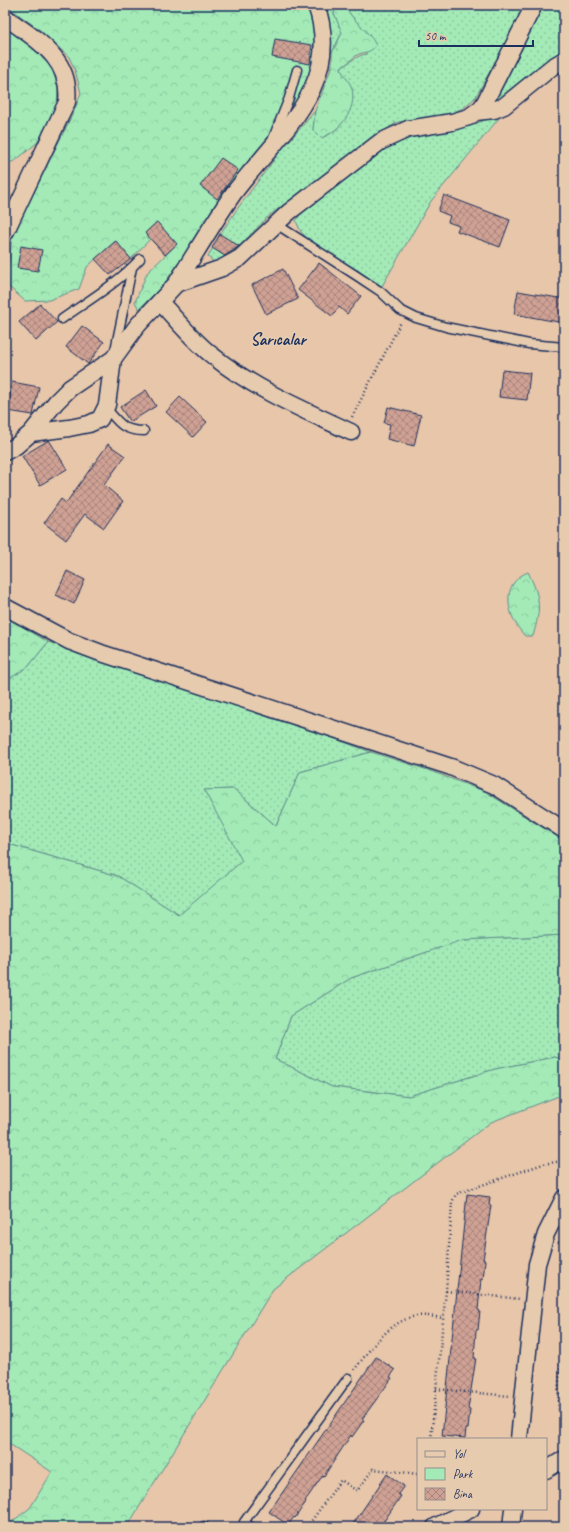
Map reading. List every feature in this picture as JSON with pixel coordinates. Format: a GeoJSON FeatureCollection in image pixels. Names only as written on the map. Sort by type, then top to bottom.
{"type":"FeatureCollection","features":[{"type":"Feature","properties":{"kind":"street"},"geometry":{"type":"LineString","coordinates":[[5,452],[16,446],[31,433],[56,402],[70,388],[113,359],[137,326],[176,284],[233,195],[268,151],[293,123],[305,105],[319,66],[324,46],[323,26],[316,5]]}},
{"type":"Feature","properties":{"kind":"street"},"geometry":{"type":"LineString","coordinates":[[176,284],[232,263],[240,258],[276,224],[380,142],[408,129],[452,122],[469,117],[476,112],[485,102],[534,5]]}},
{"type":"Feature","properties":{"kind":"street"},"geometry":{"type":"LineString","coordinates":[[5,17],[50,52],[60,64],[67,78],[68,90],[67,102],[5,234]]}},
{"type":"Feature","properties":{"kind":"street"},"geometry":{"type":"LineString","coordinates":[[476,112],[494,110],[504,106],[552,67],[564,60]]}},
{"type":"Feature","properties":{"kind":"street"},"geometry":{"type":"LineString","coordinates":[[160,302],[189,334],[212,356],[245,380],[348,431]]}},
{"type":"Feature","properties":{"kind":"street"},"geometry":{"type":"LineString","coordinates":[[31,433],[89,424],[100,419],[106,408],[113,359]]}},
{"type":"Feature","properties":{"kind":"street"},"geometry":{"type":"LineString","coordinates":[[5,607],[69,641],[95,651],[451,767],[494,785],[564,830]]}},
{"type":"Feature","properties":{"kind":"street"},"geometry":{"type":"LineString","coordinates":[[519,1438],[532,1300],[542,1246],[564,1198]]}},
{"type":"Feature","properties":{"kind":"street"},"geometry":{"type":"LineString","coordinates":[[547,1469],[564,1459]]}},
{"type":"Feature","properties":{"kind":"street"},"geometry":{"type":"LineString","coordinates":[[435,1527],[469,1510]]}},
{"type":"Feature","properties":{"kind":"street"},"geometry":{"type":"LineString","coordinates":[[511,1527],[513,1510]]}},
{"type":"Feature","properties":{"kind":"lane"},"geometry":{"type":"LineString","coordinates":[[268,151],[289,98],[297,70]]}},
{"type":"Feature","properties":{"kind":"lane"},"geometry":{"type":"LineString","coordinates":[[276,224],[369,284],[406,313],[446,328],[529,344],[564,347]]}},
{"type":"Feature","properties":{"kind":"lane"},"geometry":{"type":"LineString","coordinates":[[62,319],[132,268],[140,259]]}},
{"type":"Feature","properties":{"kind":"lane"},"geometry":{"type":"LineString","coordinates":[[113,359],[132,268]]}},
{"type":"Feature","properties":{"kind":"lane"},"geometry":{"type":"LineString","coordinates":[[106,408],[124,428],[132,431],[144,431]]}},
{"type":"Feature","properties":{"kind":"lane"},"geometry":{"type":"LineString","coordinates":[[251,1527],[244,1522],[348,1378]]}},
{"type":"Feature","properties":{"kind":"path"},"geometry":{"type":"LineString","coordinates":[[348,431],[406,313]]}},
{"type":"Feature","properties":{"kind":"path"},"geometry":{"type":"LineString","coordinates":[[431,1438],[446,1291],[452,1202],[456,1194],[543,1164],[556,1162],[564,1163]]}},
{"type":"Feature","properties":{"kind":"path"},"geometry":{"type":"LineString","coordinates":[[446,1291],[532,1300]]}},
{"type":"Feature","properties":{"kind":"path"},"geometry":{"type":"LineString","coordinates":[[348,1378],[370,1349],[401,1321],[414,1316],[443,1318]]}},
{"type":"Feature","properties":{"kind":"path"},"geometry":{"type":"LineString","coordinates":[[564,1337],[559,1405],[560,1417],[564,1432]]}},
{"type":"Feature","properties":{"kind":"path"},"geometry":{"type":"LineString","coordinates":[[436,1389],[523,1397]]}},
{"type":"Feature","properties":{"kind":"path"},"geometry":{"type":"LineString","coordinates":[[307,1527],[341,1480],[357,1491],[373,1469],[417,1474]]}},
{"type":"Feature","properties":{"kind":"green space"},"geometry":{"type":"Polygon","coordinates":[[[5,5],[306,5],[316,23],[317,38],[310,75],[301,97],[257,150],[164,284],[139,309],[135,302],[147,273],[177,244],[157,222],[145,233],[150,239],[131,259],[115,241],[87,267],[79,289],[49,300],[25,301],[9,287],[8,269],[12,237],[74,111],[81,93],[75,70],[69,57],[40,30],[5,5]]]}},
{"type":"Feature","properties":{"kind":"green space"},"geometry":{"type":"Polygon","coordinates":[[[324,5],[337,5],[334,13],[342,32],[332,53],[328,16],[324,5]]]}},
{"type":"Feature","properties":{"kind":"green space"},"geometry":{"type":"Polygon","coordinates":[[[337,5],[345,6],[376,45],[372,50],[357,55],[341,67],[352,89],[352,105],[346,119],[335,130],[321,138],[313,130],[315,111],[332,66],[332,53],[342,33],[334,13],[337,5]]]}},
{"type":"Feature","properties":{"kind":"green space"},"geometry":{"type":"Polygon","coordinates":[[[343,5],[527,5],[475,98],[463,108],[449,114],[398,122],[382,132],[270,215],[225,261],[214,262],[208,257],[220,234],[279,153],[315,111],[313,130],[321,138],[336,130],[341,124],[346,112],[352,88],[342,74],[341,67],[366,54],[360,27],[343,5]]]}},
{"type":"Feature","properties":{"kind":"green space"},"geometry":{"type":"Polygon","coordinates":[[[541,5],[564,5],[564,51],[496,102],[493,99],[541,5]]]}},
{"type":"Feature","properties":{"kind":"green space"},"geometry":{"type":"Polygon","coordinates":[[[5,27],[36,51],[52,68],[58,88],[57,105],[44,137],[16,160],[5,165],[5,27]]]}},
{"type":"Feature","properties":{"kind":"green space"},"geometry":{"type":"Polygon","coordinates":[[[504,112],[431,201],[382,286],[310,241],[301,232],[296,221],[301,213],[386,147],[419,135],[470,126],[504,112]]]}},
{"type":"Feature","properties":{"kind":"green space"},"geometry":{"type":"Polygon","coordinates":[[[528,572],[535,589],[538,604],[533,636],[525,636],[519,628],[510,611],[509,601],[513,584],[519,577],[528,572]]]}},
{"type":"Feature","properties":{"kind":"green space"},"geometry":{"type":"Polygon","coordinates":[[[5,616],[48,642],[28,667],[7,680],[5,679],[5,616]]]}},
{"type":"Feature","properties":{"kind":"green space"},"geometry":{"type":"Polygon","coordinates":[[[48,642],[284,720],[371,752],[300,772],[276,826],[234,789],[205,790],[243,861],[179,915],[118,876],[5,843],[5,679],[28,667],[48,642]]]}},
{"type":"Feature","properties":{"kind":"green space"},"geometry":{"type":"Polygon","coordinates":[[[371,752],[428,770],[486,792],[564,841],[564,935],[462,940],[351,978],[291,1016],[275,1059],[332,1087],[409,1096],[495,1069],[555,1057],[564,1060],[564,1094],[491,1122],[273,1289],[130,1522],[115,1527],[5,1527],[30,1508],[52,1472],[5,1441],[5,843],[118,876],[179,915],[242,861],[204,790],[234,789],[276,826],[300,772],[371,752]]]}},
{"type":"Feature","properties":{"kind":"green space"},"geometry":{"type":"Polygon","coordinates":[[[564,935],[564,1060],[555,1057],[495,1069],[409,1096],[332,1087],[275,1059],[291,1016],[351,978],[462,940],[564,935]]]}},
{"type":"Feature","properties":{"kind":"building"},"geometry":{"type":"Polygon","coordinates":[[[275,39],[312,45],[310,64],[272,57],[275,39]]]}},
{"type":"Feature","properties":{"kind":"building"},"geometry":{"type":"Polygon","coordinates":[[[221,158],[238,170],[217,199],[200,186],[221,158]]]}},
{"type":"Feature","properties":{"kind":"building"},"geometry":{"type":"Polygon","coordinates":[[[444,195],[510,220],[500,247],[457,231],[459,226],[448,222],[450,216],[438,211],[444,195]]]}},
{"type":"Feature","properties":{"kind":"building"},"geometry":{"type":"Polygon","coordinates":[[[157,222],[177,244],[165,255],[145,233],[157,222]]]}},
{"type":"Feature","properties":{"kind":"building"},"geometry":{"type":"Polygon","coordinates":[[[220,234],[239,246],[225,256],[212,248],[220,234]]]}},
{"type":"Feature","properties":{"kind":"building"},"geometry":{"type":"Polygon","coordinates":[[[116,241],[131,259],[110,275],[95,259],[116,241]]]}},
{"type":"Feature","properties":{"kind":"building"},"geometry":{"type":"Polygon","coordinates":[[[21,246],[42,250],[38,271],[17,268],[21,246]]]}},
{"type":"Feature","properties":{"kind":"building"},"geometry":{"type":"Polygon","coordinates":[[[319,263],[361,296],[347,314],[339,307],[332,316],[298,290],[319,263]]]}},
{"type":"Feature","properties":{"kind":"building"},"geometry":{"type":"Polygon","coordinates":[[[283,269],[298,299],[266,314],[252,285],[283,269]]]}},
{"type":"Feature","properties":{"kind":"building"},"geometry":{"type":"Polygon","coordinates":[[[518,291],[564,299],[564,323],[514,314],[518,291]]]}},
{"type":"Feature","properties":{"kind":"building"},"geometry":{"type":"Polygon","coordinates":[[[40,304],[57,322],[36,341],[19,322],[40,304]]]}},
{"type":"Feature","properties":{"kind":"building"},"geometry":{"type":"Polygon","coordinates":[[[82,326],[104,342],[88,364],[66,347],[82,326]]]}},
{"type":"Feature","properties":{"kind":"building"},"geometry":{"type":"Polygon","coordinates":[[[502,370],[530,373],[527,400],[499,397],[502,370]]]}},
{"type":"Feature","properties":{"kind":"building"},"geometry":{"type":"Polygon","coordinates":[[[12,382],[39,387],[33,415],[8,411],[12,382]]]}},
{"type":"Feature","properties":{"kind":"building"},"geometry":{"type":"Polygon","coordinates":[[[146,390],[156,406],[130,422],[120,407],[146,390]]]}},
{"type":"Feature","properties":{"kind":"building"},"geometry":{"type":"Polygon","coordinates":[[[180,397],[207,422],[193,437],[166,412],[180,397]]]}},
{"type":"Feature","properties":{"kind":"building"},"geometry":{"type":"Polygon","coordinates":[[[388,407],[421,415],[414,446],[387,439],[390,424],[384,423],[388,407]]]}},
{"type":"Feature","properties":{"kind":"building"},"geometry":{"type":"Polygon","coordinates":[[[49,440],[67,469],[40,485],[22,456],[49,440]]]}},
{"type":"Feature","properties":{"kind":"building"},"geometry":{"type":"Polygon","coordinates":[[[108,444],[125,456],[104,485],[123,501],[104,528],[85,514],[66,540],[44,523],[61,499],[66,503],[108,444]]]}},
{"type":"Feature","properties":{"kind":"building"},"geometry":{"type":"Polygon","coordinates":[[[67,571],[85,580],[74,604],[56,595],[67,571]]]}},
{"type":"Feature","properties":{"kind":"building"},"geometry":{"type":"Polygon","coordinates":[[[467,1194],[490,1197],[489,1205],[491,1205],[483,1260],[485,1260],[483,1280],[481,1279],[478,1330],[476,1330],[474,1358],[476,1358],[468,1409],[470,1410],[468,1429],[466,1429],[465,1438],[442,1436],[467,1194]]]}},
{"type":"Feature","properties":{"kind":"building"},"geometry":{"type":"Polygon","coordinates":[[[376,1357],[395,1370],[390,1377],[392,1378],[362,1419],[364,1420],[352,1437],[351,1435],[324,1476],[323,1475],[295,1518],[294,1517],[288,1525],[269,1512],[376,1357]]]}},
{"type":"Feature","properties":{"kind":"building"},"geometry":{"type":"Polygon","coordinates":[[[387,1474],[404,1486],[398,1494],[401,1496],[380,1527],[351,1527],[387,1474]]]}},
{"type":"Feature","properties":{"kind":"district","name":"Sarıcalar"},"geometry":{"type":"Point","coordinates":[278,339]}}]}
